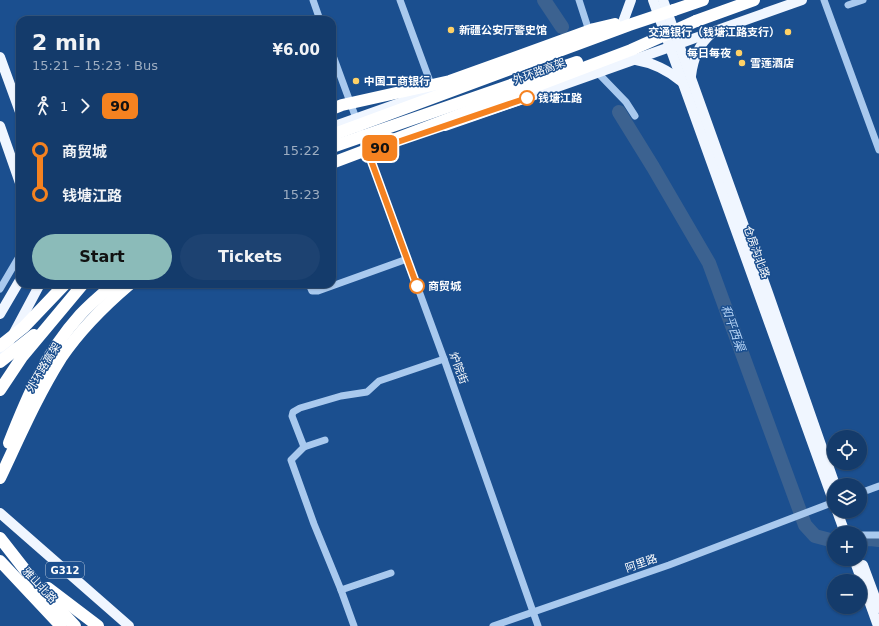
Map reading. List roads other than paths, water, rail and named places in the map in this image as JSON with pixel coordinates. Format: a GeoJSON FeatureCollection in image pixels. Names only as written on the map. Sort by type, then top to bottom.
{"type":"FeatureCollection","features":[{"type":"Feature","properties":{"kind":"highway","name":"外环路高架"},"geometry":{"type":"LineString","coordinates":[[336,107],[450,81],[662,5],[703,0]]}},
{"type":"Feature","properties":{"kind":"highway","name":"外环路高架"},"geometry":{"type":"LineString","coordinates":[[336,162],[631,50],[696,21],[754,0]]}},
{"type":"Feature","properties":{"kind":"highway"},"geometry":{"type":"LineString","coordinates":[[336,134],[621,28],[662,5]]}},
{"type":"Feature","properties":{"kind":"highway"},"geometry":{"type":"LineString","coordinates":[[336,146],[696,21]]}},
{"type":"Feature","properties":{"kind":"highway"},"geometry":{"type":"LineString","coordinates":[[0,346],[24,327],[61,288]]}},
{"type":"Feature","properties":{"kind":"highway"},"geometry":{"type":"LineString","coordinates":[[0,360],[33,336],[79,288]]}},
{"type":"Feature","properties":{"kind":"highway"},"geometry":{"type":"LineString","coordinates":[[0,390],[22,357],[80,288]]}},
{"type":"Feature","properties":{"kind":"highway","name":"外环路高架"},"geometry":{"type":"LineString","coordinates":[[0,460],[7,449],[32,386],[49,355],[80,315],[110,288]]}},
{"type":"Feature","properties":{"kind":"highway","name":"外环路高架"},"geometry":{"type":"LineString","coordinates":[[0,478],[44,387],[62,357],[86,326],[110,301],[125,288]]}},
{"type":"Feature","properties":{"kind":"highway"},"geometry":{"type":"LineString","coordinates":[[0,538],[24,569],[75,626]]}},
{"type":"Feature","properties":{"kind":"highway","name":"雅山北路"},"geometry":{"type":"LineString","coordinates":[[0,562],[61,626]]}},
{"type":"Feature","properties":{"kind":"highway"},"geometry":{"type":"LineString","coordinates":[[24,569],[98,626]]}},
{"type":"Feature","properties":{"kind":"main road"},"geometry":{"type":"LineString","coordinates":[[623,22],[631,0]]}},
{"type":"Feature","properties":{"kind":"main road"},"geometry":{"type":"LineString","coordinates":[[336,125],[623,22],[662,5],[685,0]]}},
{"type":"Feature","properties":{"kind":"main road"},"geometry":{"type":"LineString","coordinates":[[336,163],[598,73],[802,0]]}},
{"type":"Feature","properties":{"kind":"main road","name":"仓房沟北路"},"geometry":{"type":"LineString","coordinates":[[662,5],[674,45],[832,478]]}},
{"type":"Feature","properties":{"kind":"main road"},"geometry":{"type":"LineString","coordinates":[[634,60],[650,63],[687,81],[692,64],[703,41],[715,31]]}},
{"type":"Feature","properties":{"kind":"main road"},"geometry":{"type":"LineString","coordinates":[[0,57],[16,101]]}},
{"type":"Feature","properties":{"kind":"main road","name":"仓房沟北路"},"geometry":{"type":"LineString","coordinates":[[687,81],[827,483]]}},
{"type":"Feature","properties":{"kind":"main road"},"geometry":{"type":"LineString","coordinates":[[0,126],[16,172]]}},
{"type":"Feature","properties":{"kind":"main road"},"geometry":{"type":"LineString","coordinates":[[0,314],[16,287]]}},
{"type":"Feature","properties":{"kind":"main road"},"geometry":{"type":"LineString","coordinates":[[0,360],[38,288]]}},
{"type":"Feature","properties":{"kind":"main road","name":"G312"},"geometry":{"type":"LineString","coordinates":[[0,514],[129,626]]}},
{"type":"Feature","properties":{"kind":"main road"},"geometry":{"type":"LineString","coordinates":[[857,566],[878,626]]}},
{"type":"Feature","properties":{"kind":"main road"},"geometry":{"type":"LineString","coordinates":[[864,566],[879,608]]}},
{"type":"Feature","properties":{"kind":"street"},"geometry":{"type":"LineString","coordinates":[[313,0],[319,16]]}},
{"type":"Feature","properties":{"kind":"street"},"geometry":{"type":"LineString","coordinates":[[400,0],[434,91]]}},
{"type":"Feature","properties":{"kind":"street"},"geometry":{"type":"LineString","coordinates":[[579,0],[590,34]]}},
{"type":"Feature","properties":{"kind":"street"},"geometry":{"type":"LineString","coordinates":[[824,0],[879,150]]}},
{"type":"Feature","properties":{"kind":"street"},"geometry":{"type":"LineString","coordinates":[[848,5],[863,0]]}},
{"type":"Feature","properties":{"kind":"street","name":"炉院街"},"geometry":{"type":"LineString","coordinates":[[336,64],[444,359],[538,626]]}},
{"type":"Feature","properties":{"kind":"street"},"geometry":{"type":"LineString","coordinates":[[598,73],[626,102],[635,116]]}},
{"type":"Feature","properties":{"kind":"street"},"geometry":{"type":"LineString","coordinates":[[336,285],[407,259]]}},
{"type":"Feature","properties":{"kind":"street"},"geometry":{"type":"LineString","coordinates":[[0,289],[16,262]]}},
{"type":"Feature","properties":{"kind":"street"},"geometry":{"type":"LineString","coordinates":[[311,288],[312,291],[318,291],[326,288]]}},
{"type":"Feature","properties":{"kind":"street"},"geometry":{"type":"LineString","coordinates":[[304,447],[292,416],[293,412],[300,408],[341,396],[366,392],[379,381],[444,359]]}},
{"type":"Feature","properties":{"kind":"street"},"geometry":{"type":"LineString","coordinates":[[325,440],[304,447],[291,460],[314,524],[354,626]]}},
{"type":"Feature","properties":{"kind":"street"},"geometry":{"type":"LineString","coordinates":[[867,490],[879,486]]}},
{"type":"Feature","properties":{"kind":"street","name":"阿里路"},"geometry":{"type":"LineString","coordinates":[[493,626],[669,565],[827,506]]}},
{"type":"Feature","properties":{"kind":"street"},"geometry":{"type":"LineString","coordinates":[[867,535],[879,535]]}},
{"type":"Feature","properties":{"kind":"street"},"geometry":{"type":"LineString","coordinates":[[341,590],[391,573]]}},
{"type":"Feature","properties":{"kind":"waterway","name":"和平西渠"},"geometry":{"type":"LineString","coordinates":[[544,0],[562,27]]}},
{"type":"Feature","properties":{"kind":"waterway","name":"和平西渠"},"geometry":{"type":"LineString","coordinates":[[619,112],[709,263],[805,525],[815,536],[827,539]]}},
{"type":"Feature","properties":{"kind":"waterway","name":"和平西渠"},"geometry":{"type":"LineString","coordinates":[[867,539],[879,540]]}},
{"type":"Feature","properties":{"kind":"place","name":"新疆公安厅警史馆"},"geometry":{"type":"Point","coordinates":[451,30]}},
{"type":"Feature","properties":{"kind":"place","name":"交通银行（钱塘江路支行）"},"geometry":{"type":"Point","coordinates":[788,32]}},
{"type":"Feature","properties":{"kind":"place","name":"每日每夜"},"geometry":{"type":"Point","coordinates":[739,53]}},
{"type":"Feature","properties":{"kind":"place","name":"雪莲酒店"},"geometry":{"type":"Point","coordinates":[742,63]}},
{"type":"Feature","properties":{"kind":"place","name":"中国工商银行"},"geometry":{"type":"Point","coordinates":[356,81]}},
{"type":"Feature","properties":{"kind":"place","name":"钱塘江路"},"geometry":{"type":"Point","coordinates":[527,98]}},
{"type":"Feature","properties":{"kind":"place","name":"商贸城"},"geometry":{"type":"Point","coordinates":[417,286]}}]}
